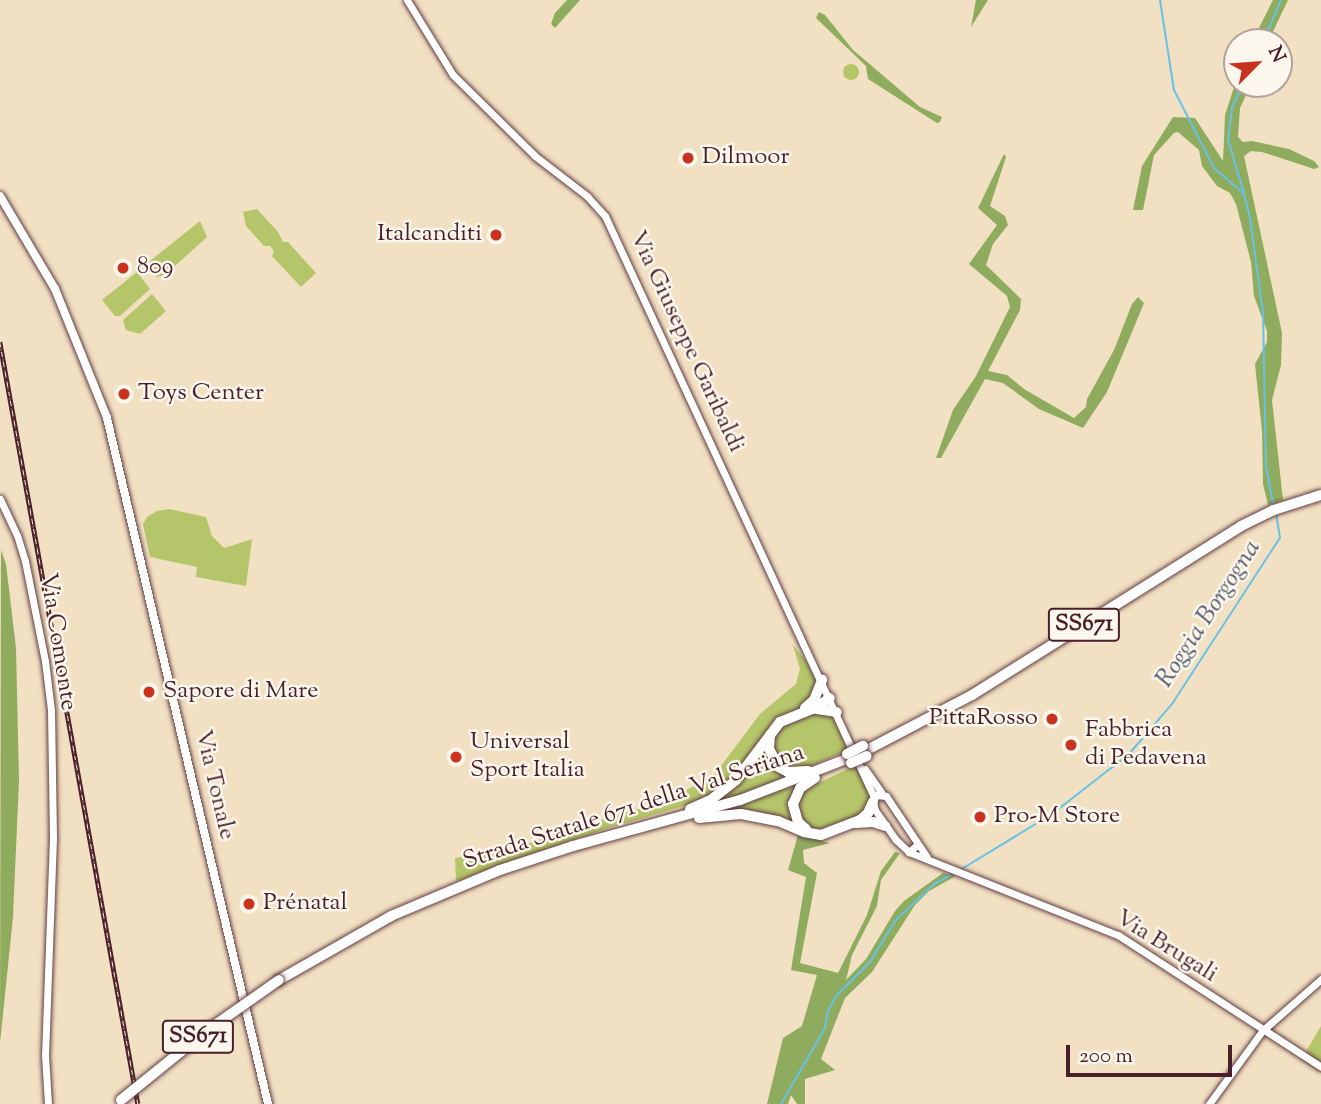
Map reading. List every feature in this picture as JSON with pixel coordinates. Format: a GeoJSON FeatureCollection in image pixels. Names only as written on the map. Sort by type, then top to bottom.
{"type":"FeatureCollection","features":[{"type":"Feature","properties":{"kind":"highway","name":"Strada Statale 671 della Val Seriana"},"geometry":{"type":"LineString","coordinates":[[119,1102],[205,1032],[279,980],[367,929],[440,894],[536,857],[740,800],[857,755],[909,730],[980,690],[1257,518],[1284,506],[1321,495]]}},
{"type":"Feature","properties":{"kind":"highway"},"geometry":{"type":"LineString","coordinates":[[814,705],[822,680]]}},
{"type":"Feature","properties":{"kind":"highway"},"geometry":{"type":"LineString","coordinates":[[606,837],[712,799],[748,766],[780,722],[830,698]]}},
{"type":"Feature","properties":{"kind":"highway"},"geometry":{"type":"LineString","coordinates":[[814,705],[836,712]]}},
{"type":"Feature","properties":{"kind":"highway"},"geometry":{"type":"LineString","coordinates":[[771,731],[768,741],[772,759],[788,772],[809,770],[857,755]]}},
{"type":"Feature","properties":{"kind":"highway"},"geometry":{"type":"LineString","coordinates":[[812,833],[798,822],[794,813],[795,796],[807,781],[857,755]]}},
{"type":"Feature","properties":{"kind":"highway"},"geometry":{"type":"LineString","coordinates":[[606,837],[710,816],[741,814],[778,821],[821,835],[865,816],[876,797]]}},
{"type":"Feature","properties":{"kind":"highway"},"geometry":{"type":"LineString","coordinates":[[851,824],[873,822],[885,826]]}},
{"type":"Feature","properties":{"kind":"main road","name":"Via Tonale"},"geometry":{"type":"LineString","coordinates":[[0,196],[33,249],[67,316],[101,399],[120,466],[268,1104]]}},
{"type":"Feature","properties":{"kind":"street","name":"Via Giuseppe Garibaldi"},"geometry":{"type":"LineString","coordinates":[[407,0],[453,75],[535,156],[587,196],[605,216],[857,755],[876,797],[885,826],[909,852],[951,869]]}},
{"type":"Feature","properties":{"kind":"street","name":"Via Comonte"},"geometry":{"type":"LineString","coordinates":[[0,499],[17,535],[24,561],[49,686],[53,838],[46,1055],[48,1104]]}},
{"type":"Feature","properties":{"kind":"street","name":"Via Giuseppe Garibaldi"},"geometry":{"type":"LineString","coordinates":[[876,797],[913,833],[917,845],[930,860]]}},
{"type":"Feature","properties":{"kind":"street"},"geometry":{"type":"LineString","coordinates":[[909,852],[917,845]]}},
{"type":"Feature","properties":{"kind":"street","name":"Via Brugali"},"geometry":{"type":"LineString","coordinates":[[951,869],[1118,934],[1262,1031],[1321,1067]]}},
{"type":"Feature","properties":{"kind":"street"},"geometry":{"type":"LineString","coordinates":[[1209,1104],[1262,1031],[1321,979]]}},
{"type":"Feature","properties":{"kind":"green space"},"geometry":{"type":"Polygon","coordinates":[[[567,0],[580,0],[555,28],[551,24],[555,13],[567,0]]]}},
{"type":"Feature","properties":{"kind":"green space"},"geometry":{"type":"Polygon","coordinates":[[[976,0],[988,0],[971,27],[976,0]]]}},
{"type":"Feature","properties":{"kind":"green space"},"geometry":{"type":"Polygon","coordinates":[[[1273,0],[1288,0],[1275,28],[1259,28],[1273,0]]]}},
{"type":"Feature","properties":{"kind":"green space"},"geometry":{"type":"Polygon","coordinates":[[[819,12],[825,15],[853,50],[920,107],[942,117],[940,122],[937,123],[868,79],[866,66],[816,18],[819,12]]]}},
{"type":"Feature","properties":{"kind":"green space"},"geometry":{"type":"Polygon","coordinates":[[[848,64],[854,64],[859,72],[857,78],[848,80],[843,75],[843,69],[848,64]]]}},
{"type":"Feature","properties":{"kind":"green space"},"geometry":{"type":"Polygon","coordinates":[[[1231,98],[1245,98],[1240,108],[1238,137],[1243,142],[1252,141],[1289,149],[1314,161],[1319,167],[1314,169],[1262,152],[1251,151],[1244,156],[1282,333],[1281,365],[1272,400],[1283,500],[1268,505],[1263,484],[1262,431],[1255,364],[1267,342],[1267,331],[1254,296],[1251,262],[1236,204],[1230,193],[1217,186],[1202,166],[1199,150],[1178,132],[1154,155],[1143,210],[1133,210],[1142,166],[1173,117],[1195,118],[1223,161],[1225,115],[1231,98]]]}},
{"type":"Feature","properties":{"kind":"green space"},"geometry":{"type":"Polygon","coordinates":[[[1004,154],[1006,157],[990,206],[1005,216],[1008,225],[993,244],[986,265],[1021,299],[1020,310],[988,371],[1007,375],[1024,389],[1074,418],[1086,407],[1087,399],[1114,350],[1132,304],[1138,297],[1144,303],[1107,392],[1083,428],[1039,409],[1003,383],[985,379],[941,458],[936,458],[953,410],[976,376],[1010,307],[1007,296],[969,264],[997,225],[978,208],[1004,154]]]}},
{"type":"Feature","properties":{"kind":"green space"},"geometry":{"type":"Polygon","coordinates":[[[257,209],[278,232],[283,242],[288,242],[316,273],[301,287],[272,256],[274,251],[270,246],[264,246],[246,226],[243,212],[257,209]]]}},
{"type":"Feature","properties":{"kind":"green space"},"geometry":{"type":"Polygon","coordinates":[[[200,221],[207,237],[165,275],[157,277],[145,265],[200,221]]]}},
{"type":"Feature","properties":{"kind":"green space"},"geometry":{"type":"Polygon","coordinates":[[[137,272],[150,289],[120,316],[115,316],[102,300],[137,272]]]}},
{"type":"Feature","properties":{"kind":"green space"},"geometry":{"type":"Polygon","coordinates":[[[152,294],[166,311],[140,334],[126,330],[123,320],[152,294]]]}},
{"type":"Feature","properties":{"kind":"green space"},"geometry":{"type":"Polygon","coordinates":[[[169,509],[206,517],[212,536],[224,548],[252,539],[246,586],[196,577],[197,567],[150,557],[143,524],[147,517],[157,511],[169,509]]]}},
{"type":"Feature","properties":{"kind":"green space"},"geometry":{"type":"Polygon","coordinates":[[[1,550],[6,564],[16,648],[19,780],[13,917],[0,1043],[1,550]]]}},
{"type":"Feature","properties":{"kind":"green space"},"geometry":{"type":"Polygon","coordinates":[[[793,645],[807,662],[815,679],[816,687],[807,704],[771,723],[754,754],[736,775],[701,801],[605,829],[456,881],[455,858],[505,851],[619,814],[669,801],[672,793],[683,792],[715,774],[760,714],[796,684],[800,669],[793,645]]]}},
{"type":"Feature","properties":{"kind":"green space"},"geometry":{"type":"Polygon","coordinates":[[[813,711],[827,711],[833,717],[847,750],[800,771],[781,764],[773,751],[772,739],[784,724],[813,711]]]}},
{"type":"Feature","properties":{"kind":"green space"},"geometry":{"type":"Polygon","coordinates":[[[765,749],[772,765],[793,777],[710,805],[737,784],[765,749]]]}},
{"type":"Feature","properties":{"kind":"green space"},"geometry":{"type":"Polygon","coordinates":[[[856,765],[871,799],[865,813],[821,831],[812,830],[800,818],[796,807],[804,790],[856,765]]]}},
{"type":"Feature","properties":{"kind":"green space"},"geometry":{"type":"Polygon","coordinates":[[[796,785],[793,792],[796,823],[718,812],[796,785]]]}},
{"type":"Feature","properties":{"kind":"green space"},"geometry":{"type":"Polygon","coordinates":[[[798,835],[830,843],[803,850],[804,863],[817,873],[800,963],[838,973],[867,915],[881,871],[895,852],[900,853],[881,880],[877,906],[852,955],[846,980],[866,959],[904,901],[943,873],[956,876],[929,891],[915,905],[872,972],[845,998],[821,1059],[835,1070],[805,1079],[805,1104],[797,1104],[791,1095],[788,1104],[767,1104],[783,1038],[802,1026],[817,975],[791,970],[806,877],[788,870],[798,835]]]}},
{"type":"Feature","properties":{"kind":"green space"},"geometry":{"type":"Polygon","coordinates":[[[1321,1026],[1321,1073],[1301,1060],[1321,1026]]]}},
{"type":"Feature","properties":{"kind":"waterway","name":"Roggia Borgogna"},"geometry":{"type":"LineString","coordinates":[[1160,0],[1174,90],[1214,168],[1244,194],[1250,218],[1263,313],[1266,467],[1274,507]]}},
{"type":"Feature","properties":{"kind":"waterway"},"geometry":{"type":"LineString","coordinates":[[1269,28],[1281,0]]}},
{"type":"Feature","properties":{"kind":"waterway"},"geometry":{"type":"LineString","coordinates":[[1237,98],[1232,108],[1228,140],[1244,193]]}},
{"type":"Feature","properties":{"kind":"waterway","name":"Roggia Borgogna"},"geometry":{"type":"LineString","coordinates":[[960,870],[1052,814],[1129,754],[1172,704],[1280,538],[1276,513]]}},
{"type":"Feature","properties":{"kind":"waterway","name":"Roggia Borgogna"},"geometry":{"type":"LineString","coordinates":[[781,1104],[825,1028],[828,1011],[836,996],[870,962],[895,921],[934,884],[955,873]]}},
{"type":"Feature","properties":{"kind":"railway"},"geometry":{"type":"LineString","coordinates":[[0,342],[138,1104]]}},
{"type":"Feature","properties":{"kind":"place","name":"Dilmoor"},"geometry":{"type":"Point","coordinates":[688,158]}},
{"type":"Feature","properties":{"kind":"place","name":"Italcanditi"},"geometry":{"type":"Point","coordinates":[496,235]}},
{"type":"Feature","properties":{"kind":"place","name":"809"},"geometry":{"type":"Point","coordinates":[123,268]}},
{"type":"Feature","properties":{"kind":"place","name":"Toys Center"},"geometry":{"type":"Point","coordinates":[124,394]}},
{"type":"Feature","properties":{"kind":"place","name":"Sapore di Mare"},"geometry":{"type":"Point","coordinates":[149,692]}},
{"type":"Feature","properties":{"kind":"place","name":"PittaRosso"},"geometry":{"type":"Point","coordinates":[1052,719]}},
{"type":"Feature","properties":{"kind":"place","name":"Fabbrica di Pedavena"},"geometry":{"type":"Point","coordinates":[1071,745]}},
{"type":"Feature","properties":{"kind":"place","name":"Universal Sport Italia"},"geometry":{"type":"Point","coordinates":[456,757]}},
{"type":"Feature","properties":{"kind":"place","name":"Pro-M Store"},"geometry":{"type":"Point","coordinates":[980,817]}},
{"type":"Feature","properties":{"kind":"place","name":"Prénatal"},"geometry":{"type":"Point","coordinates":[249,904]}}]}
